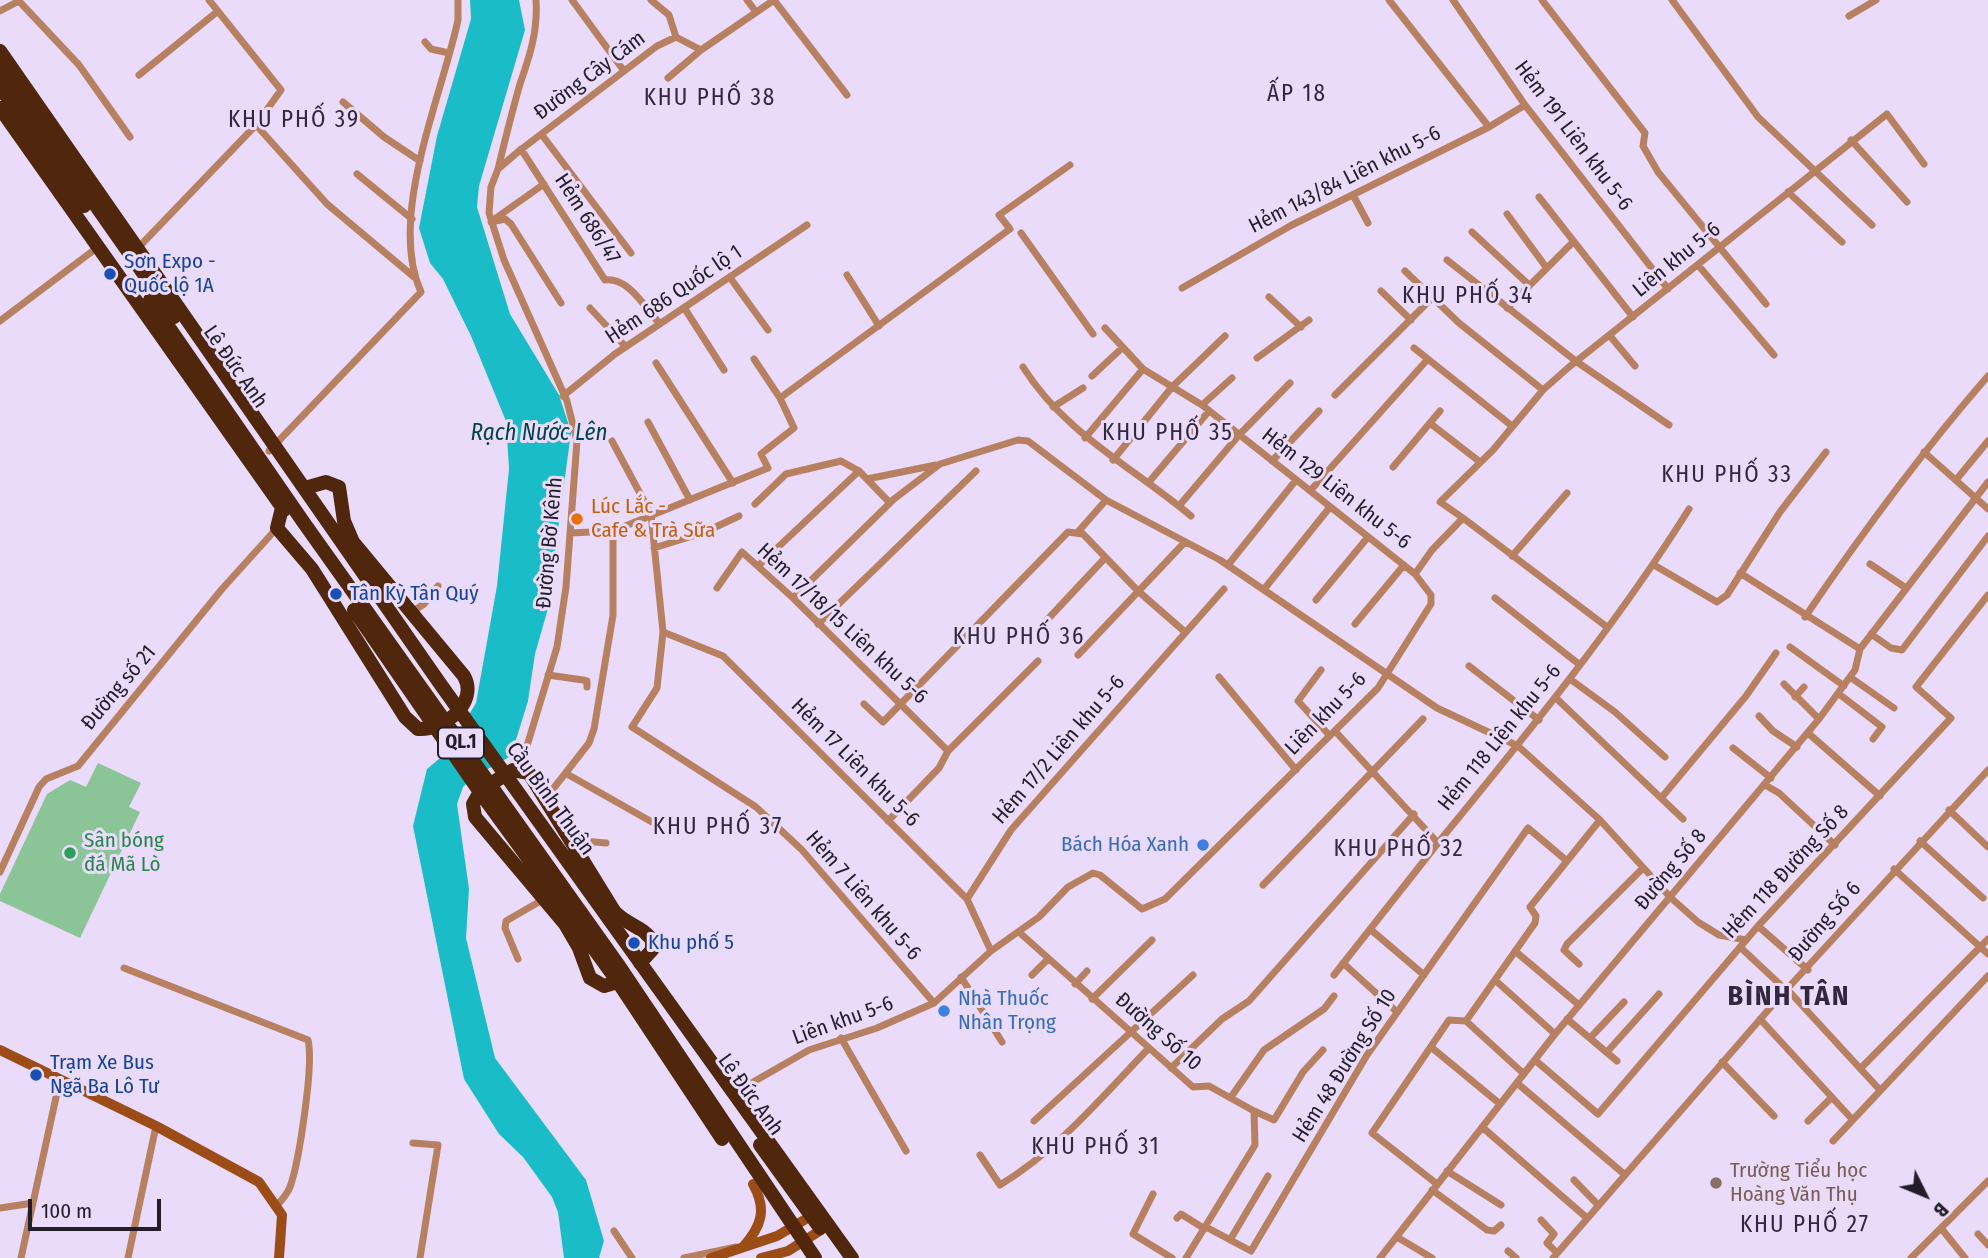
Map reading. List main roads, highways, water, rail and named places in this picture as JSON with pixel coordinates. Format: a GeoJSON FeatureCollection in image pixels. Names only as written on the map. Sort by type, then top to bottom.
{"type":"FeatureCollection","features":[{"type":"Feature","properties":{"kind":"highway","name":"Lê Đức Anh"},"geometry":{"type":"LineString","coordinates":[[0,51],[175,311],[272,449],[305,488]]}},
{"type":"Feature","properties":{"kind":"highway","name":"Lê Đức Anh"},"geometry":{"type":"LineString","coordinates":[[0,69],[134,251]]}},
{"type":"Feature","properties":{"kind":"highway","name":"Lê Đức Anh"},"geometry":{"type":"LineString","coordinates":[[2,98],[98,247],[286,505],[309,520]]}},
{"type":"Feature","properties":{"kind":"highway","name":"Lê Đức Anh"},"geometry":{"type":"LineString","coordinates":[[2,98],[286,505],[313,551],[432,723],[618,982],[757,1181],[801,1249],[814,1258]]}},
{"type":"Feature","properties":{"kind":"highway","name":"Lê Đức Anh"},"geometry":{"type":"LineString","coordinates":[[272,449],[309,520]]}},
{"type":"Feature","properties":{"kind":"highway"},"geometry":{"type":"LineString","coordinates":[[286,505],[277,528],[312,569],[413,726],[423,729],[441,723],[464,705],[470,690],[464,676],[353,542],[344,521],[339,487],[326,482],[305,488]]}},
{"type":"Feature","properties":{"kind":"highway","name":"Cầu Bình Thuận"},"geometry":{"type":"LineString","coordinates":[[305,488],[640,963]]}},
{"type":"Feature","properties":{"kind":"highway","name":"Cầu Bình Thuận"},"geometry":{"type":"LineString","coordinates":[[309,520],[622,959]]}},
{"type":"Feature","properties":{"kind":"highway"},"geometry":{"type":"LineString","coordinates":[[618,982],[604,986],[593,982],[573,937],[545,899],[479,822],[472,809],[481,790],[508,772],[520,769],[529,773],[614,911],[623,920],[644,931],[652,940],[652,950],[640,963]]}},
{"type":"Feature","properties":{"kind":"highway","name":"Lê Đức Anh"},"geometry":{"type":"LineString","coordinates":[[622,959],[852,1258]]}},
{"type":"Feature","properties":{"kind":"highway","name":"Lê Đức Anh"},"geometry":{"type":"LineString","coordinates":[[622,959],[757,1181]]}},
{"type":"Feature","properties":{"kind":"highway","name":"Lê Đức Anh"},"geometry":{"type":"LineString","coordinates":[[640,963],[841,1258]]}},
{"type":"Feature","properties":{"kind":"main road"},"geometry":{"type":"LineString","coordinates":[[0,1049],[156,1126],[259,1182],[277,1205],[282,1227],[279,1258]]}},
{"type":"Feature","properties":{"kind":"main road"},"geometry":{"type":"LineString","coordinates":[[743,1247],[755,1233],[763,1213],[757,1181]]}},
{"type":"Feature","properties":{"kind":"main road"},"geometry":{"type":"LineString","coordinates":[[711,1258],[790,1230],[811,1216]]}},
{"type":"Feature","properties":{"kind":"main road"},"geometry":{"type":"LineString","coordinates":[[761,1258],[801,1249],[821,1230]]}},
{"type":"Feature","properties":{"kind":"water","name":"Rạch Nước Lên"},"geometry":{"type":"Polygon","coordinates":[[[470,0],[519,0],[525,30],[479,186],[477,207],[510,314],[559,395],[571,432],[547,612],[535,654],[528,701],[511,756],[472,778],[463,787],[457,804],[469,889],[466,938],[495,1058],[586,1180],[604,1241],[599,1258],[564,1258],[558,1212],[552,1197],[523,1157],[499,1134],[464,1079],[413,826],[427,769],[446,753],[476,703],[497,586],[509,469],[506,421],[471,336],[443,279],[430,263],[419,228],[437,136],[471,19],[470,0]]]}},
{"type":"Feature","properties":{"kind":"place","name":"Sơn Expo - Quốc lộ 1A"},"geometry":{"type":"Point","coordinates":[110,274]}},
{"type":"Feature","properties":{"kind":"place","name":"Lúc Lắc - Cafe & Trà Sữa"},"geometry":{"type":"Point","coordinates":[577,519]}},
{"type":"Feature","properties":{"kind":"place","name":"Tân Kỳ Tân Quý"},"geometry":{"type":"Point","coordinates":[336,594]}},
{"type":"Feature","properties":{"kind":"place","name":"Bách Hóa Xanh"},"geometry":{"type":"Point","coordinates":[1203,845]}},
{"type":"Feature","properties":{"kind":"place","name":"Sân bóng đá Mã Lò"},"geometry":{"type":"Point","coordinates":[70,853]}},
{"type":"Feature","properties":{"kind":"place","name":"Khu phố 5"},"geometry":{"type":"Point","coordinates":[634,943]}},
{"type":"Feature","properties":{"kind":"place","name":"Nhà Thuốc Nhân Trọng"},"geometry":{"type":"Point","coordinates":[944,1011]}},
{"type":"Feature","properties":{"kind":"place","name":"Trạm Xe Bus Ngã Ba Lô Tư"},"geometry":{"type":"Point","coordinates":[36,1075]}},
{"type":"Feature","properties":{"kind":"place","name":"Trường Tiểu học Hoàng Văn Thụ"},"geometry":{"type":"Point","coordinates":[1716,1183]}},
{"type":"Feature","properties":{"kind":"district","name":"ẤP 18"},"geometry":{"type":"Point","coordinates":[1297,95]}},
{"type":"Feature","properties":{"kind":"district","name":"KHU PHỐ 38"},"geometry":{"type":"Point","coordinates":[710,99]}},
{"type":"Feature","properties":{"kind":"district","name":"KHU PHỐ 39"},"geometry":{"type":"Point","coordinates":[294,121]}},
{"type":"Feature","properties":{"kind":"district","name":"KHU PHỐ 34"},"geometry":{"type":"Point","coordinates":[1468,297]}},
{"type":"Feature","properties":{"kind":"district","name":"KHU PHỐ 35"},"geometry":{"type":"Point","coordinates":[1168,434]}},
{"type":"Feature","properties":{"kind":"district","name":"KHU PHỐ 33"},"geometry":{"type":"Point","coordinates":[1727,476]}},
{"type":"Feature","properties":{"kind":"district","name":"KHU PHỐ 36"},"geometry":{"type":"Point","coordinates":[1019,638]}},
{"type":"Feature","properties":{"kind":"district","name":"KHU PHỐ 37"},"geometry":{"type":"Point","coordinates":[718,828]}},
{"type":"Feature","properties":{"kind":"district","name":"KHU PHỐ 32"},"geometry":{"type":"Point","coordinates":[1399,850]}},
{"type":"Feature","properties":{"kind":"district","name":"BÌNH TÂN"},"geometry":{"type":"Point","coordinates":[1789,997]}},
{"type":"Feature","properties":{"kind":"district","name":"KHU PHỐ 31"},"geometry":{"type":"Point","coordinates":[1096,1148]}},
{"type":"Feature","properties":{"kind":"district","name":"KHU PHỐ 27"},"geometry":{"type":"Point","coordinates":[1805,1226]}}]}
